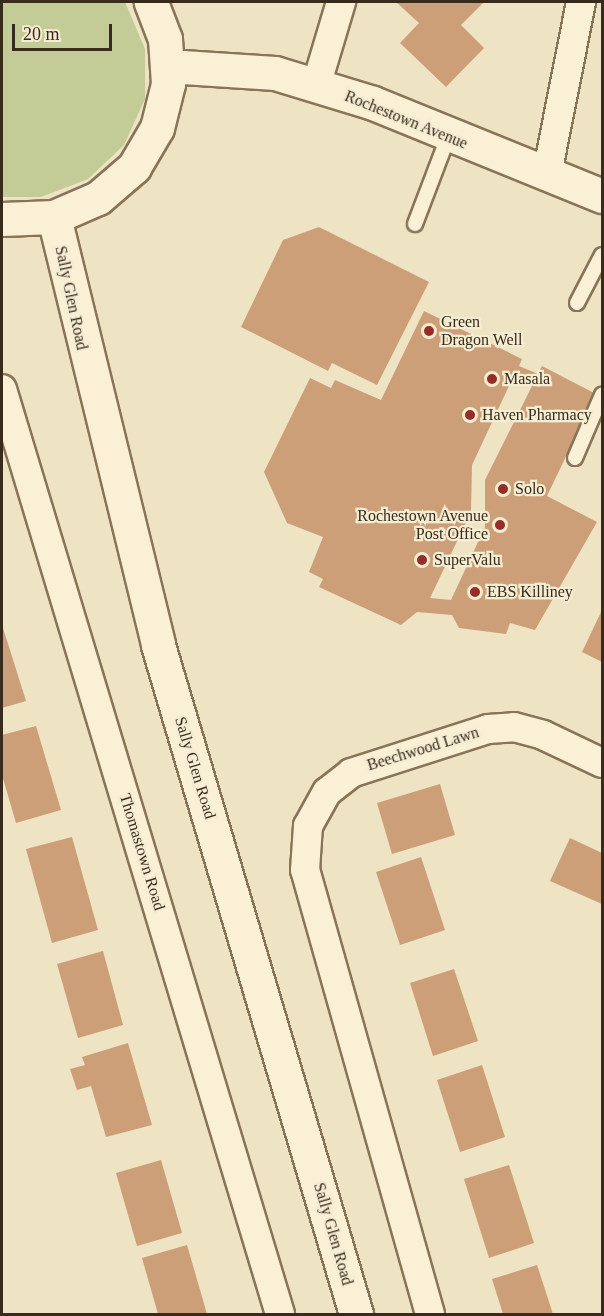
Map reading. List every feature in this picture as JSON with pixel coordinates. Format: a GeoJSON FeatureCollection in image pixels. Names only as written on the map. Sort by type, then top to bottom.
{"type":"FeatureCollection","features":[{"type":"Feature","properties":{"kind":"main road"},"geometry":{"type":"LineString","coordinates":[[2,219],[54,217],[98,198],[134,167],[157,128],[167,66],[165,39],[151,2]]}},
{"type":"Feature","properties":{"kind":"main road","name":"Rochestown Avenue"},"geometry":{"type":"LineString","coordinates":[[167,66],[275,73],[316,86],[603,196]]}},
{"type":"Feature","properties":{"kind":"main road","name":"Sally Glen Road"},"geometry":{"type":"LineString","coordinates":[[54,217],[158,645],[356,1314]]}},
{"type":"Feature","properties":{"kind":"street"},"geometry":{"type":"LineString","coordinates":[[316,86],[341,2]]}},
{"type":"Feature","properties":{"kind":"street"},"geometry":{"type":"LineString","coordinates":[[547,174],[581,2]]}},
{"type":"Feature","properties":{"kind":"street","name":"Thomastown Road"},"geometry":{"type":"LineString","coordinates":[[2,389],[280,1314]]}},
{"type":"Feature","properties":{"kind":"street","name":"Beechwood Lawn"},"geometry":{"type":"LineString","coordinates":[[430,1314],[305,870],[308,826],[327,792],[351,773],[388,758],[514,727],[603,763]]}},
{"type":"Feature","properties":{"kind":"lane"},"geometry":{"type":"LineString","coordinates":[[415,224],[448,137]]}},
{"type":"Feature","properties":{"kind":"lane"},"geometry":{"type":"LineString","coordinates":[[577,303],[603,255]]}},
{"type":"Feature","properties":{"kind":"lane"},"geometry":{"type":"LineString","coordinates":[[575,458],[603,395]]}},
{"type":"Feature","properties":{"kind":"green space"},"geometry":{"type":"Polygon","coordinates":[[[2,2],[125,2],[145,49],[145,99],[124,145],[88,179],[41,197],[2,197],[2,2]]]}},
{"type":"Feature","properties":{"kind":"building"},"geometry":{"type":"Polygon","coordinates":[[[396,2],[484,2],[461,25],[484,48],[446,87],[400,43],[419,23],[396,2]]]}},
{"type":"Feature","properties":{"kind":"building"},"geometry":{"type":"Polygon","coordinates":[[[319,227],[429,282],[377,385],[332,363],[328,371],[241,327],[283,240],[319,227]]]}},
{"type":"Feature","properties":{"kind":"building"},"geometry":{"type":"Polygon","coordinates":[[[424,311],[522,359],[519,366],[538,374],[542,366],[596,394],[547,496],[597,522],[535,630],[510,623],[506,634],[459,628],[452,615],[417,612],[401,625],[319,587],[323,579],[309,572],[323,537],[287,523],[264,472],[310,378],[331,388],[335,380],[381,400],[424,311]],[[515,373],[472,465],[471,512],[430,598],[451,600],[485,527],[485,480],[534,382],[515,373]]]}},
{"type":"Feature","properties":{"kind":"building"},"geometry":{"type":"Polygon","coordinates":[[[602,610],[602,662],[582,652],[602,610]]]}},
{"type":"Feature","properties":{"kind":"building"},"geometry":{"type":"Polygon","coordinates":[[[2,629],[26,701],[2,708],[2,629]]]}},
{"type":"Feature","properties":{"kind":"building"},"geometry":{"type":"Polygon","coordinates":[[[36,726],[61,810],[16,823],[2,775],[2,735],[36,726]]]}},
{"type":"Feature","properties":{"kind":"building"},"geometry":{"type":"Polygon","coordinates":[[[440,784],[455,835],[392,854],[377,803],[440,784]]]}},
{"type":"Feature","properties":{"kind":"building"},"geometry":{"type":"Polygon","coordinates":[[[72,837],[98,930],[52,943],[26,849],[72,837]]]}},
{"type":"Feature","properties":{"kind":"building"},"geometry":{"type":"Polygon","coordinates":[[[570,838],[602,853],[602,904],[550,881],[570,838]]]}},
{"type":"Feature","properties":{"kind":"building"},"geometry":{"type":"Polygon","coordinates":[[[421,857],[445,930],[400,945],[376,872],[421,857]]]}},
{"type":"Feature","properties":{"kind":"building"},"geometry":{"type":"Polygon","coordinates":[[[103,951],[123,1025],[78,1038],[57,964],[103,951]]]}},
{"type":"Feature","properties":{"kind":"building"},"geometry":{"type":"Polygon","coordinates":[[[454,969],[478,1041],[433,1056],[410,983],[454,969]]]}},
{"type":"Feature","properties":{"kind":"building"},"geometry":{"type":"Polygon","coordinates":[[[128,1043],[152,1125],[106,1137],[91,1086],[77,1090],[70,1069],[85,1065],[82,1057],[128,1043]]]}},
{"type":"Feature","properties":{"kind":"building"},"geometry":{"type":"Polygon","coordinates":[[[482,1065],[505,1137],[460,1152],[437,1080],[482,1065]]]}},
{"type":"Feature","properties":{"kind":"building"},"geometry":{"type":"Polygon","coordinates":[[[161,1160],[182,1233],[137,1246],[116,1173],[161,1160]]]}},
{"type":"Feature","properties":{"kind":"building"},"geometry":{"type":"Polygon","coordinates":[[[509,1165],[534,1243],[489,1258],[464,1179],[509,1165]]]}},
{"type":"Feature","properties":{"kind":"building"},"geometry":{"type":"Polygon","coordinates":[[[187,1245],[207,1314],[158,1314],[142,1258],[187,1245]]]}},
{"type":"Feature","properties":{"kind":"building"},"geometry":{"type":"Polygon","coordinates":[[[537,1265],[553,1314],[503,1314],[492,1279],[537,1265]]]}},
{"type":"Feature","properties":{"kind":"place","name":"Green Dragon Well"},"geometry":{"type":"Point","coordinates":[429,331]}},
{"type":"Feature","properties":{"kind":"place","name":"Masala"},"geometry":{"type":"Point","coordinates":[492,379]}},
{"type":"Feature","properties":{"kind":"place","name":"Haven Pharmacy"},"geometry":{"type":"Point","coordinates":[470,415]}},
{"type":"Feature","properties":{"kind":"place","name":"Solo"},"geometry":{"type":"Point","coordinates":[503,489]}},
{"type":"Feature","properties":{"kind":"place","name":"Rochestown Avenue Post Office"},"geometry":{"type":"Point","coordinates":[500,525]}},
{"type":"Feature","properties":{"kind":"place","name":"SuperValu"},"geometry":{"type":"Point","coordinates":[422,560]}},
{"type":"Feature","properties":{"kind":"place","name":"EBS Killiney"},"geometry":{"type":"Point","coordinates":[475,592]}}]}
